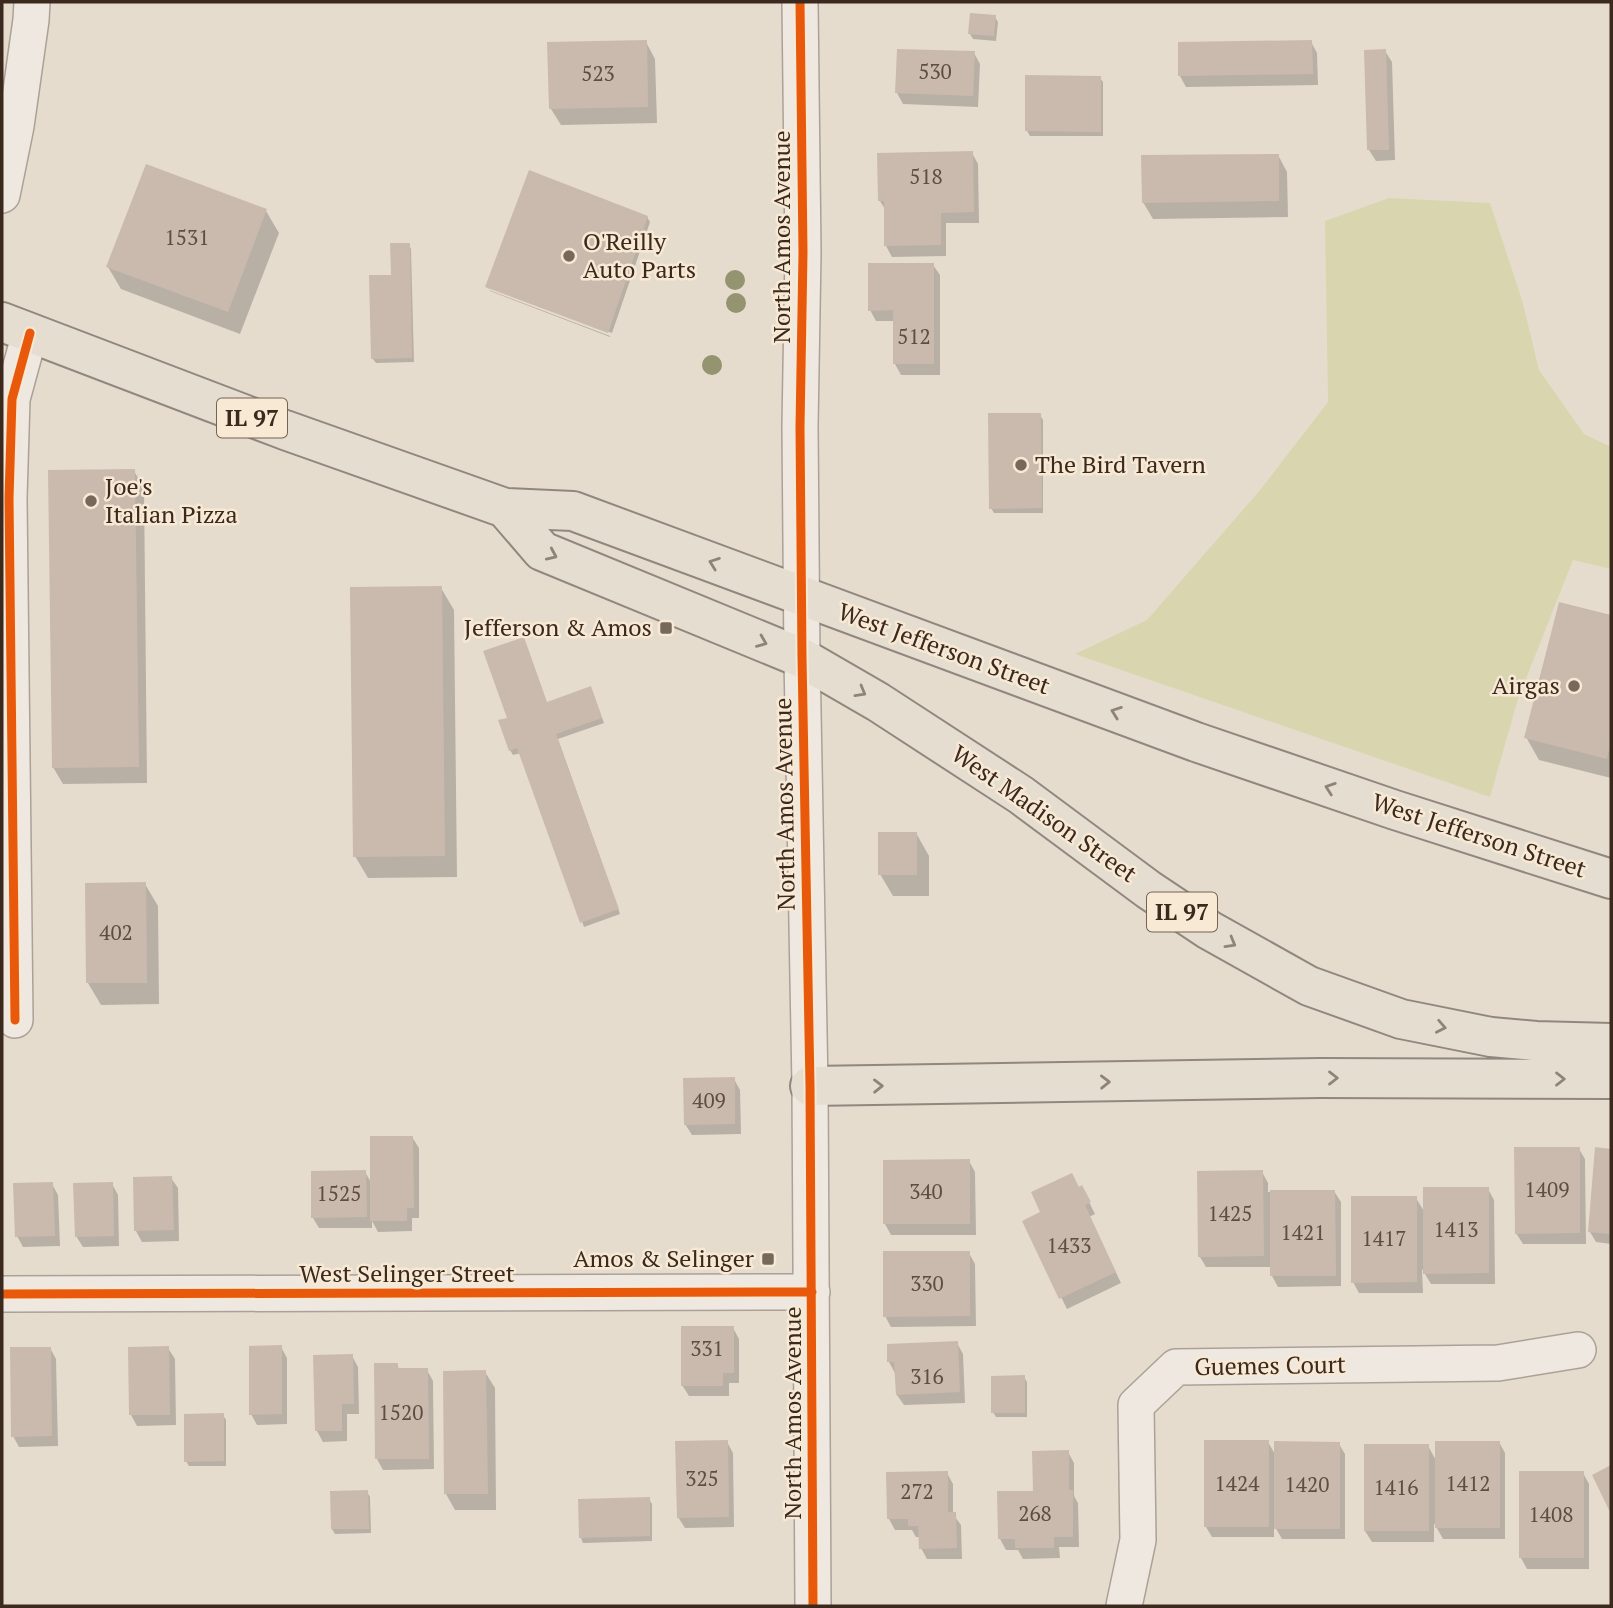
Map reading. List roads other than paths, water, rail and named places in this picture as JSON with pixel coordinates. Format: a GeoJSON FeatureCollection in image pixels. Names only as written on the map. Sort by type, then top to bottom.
{"type":"FeatureCollection","features":[{"type":"Feature","properties":{"kind":"main road","name":"West Jefferson Street"},"geometry":{"type":"LineString","coordinates":[[16,328],[285,430],[505,508],[573,511],[1196,742],[1395,810],[1611,879]]}},
{"type":"Feature","properties":{"kind":"main road","name":"West Madison Street"},"geometry":{"type":"LineString","coordinates":[[505,508],[542,551],[802,658],[878,702],[1021,795],[1149,890],[1209,930],[1309,986],[1401,1019],[1491,1037],[1611,1043]]}},
{"type":"Feature","properties":{"kind":"main road"},"geometry":{"type":"LineString","coordinates":[[810,1086],[1320,1078],[1611,1079]]}},
{"type":"Feature","properties":{"kind":"street"},"geometry":{"type":"LineString","coordinates":[[2,195],[16,126],[32,2]]}},
{"type":"Feature","properties":{"kind":"street","name":"North Amos Avenue"},"geometry":{"type":"LineString","coordinates":[[800,2],[803,253],[801,596],[810,1086],[813,1606]]}},
{"type":"Feature","properties":{"kind":"street"},"geometry":{"type":"LineString","coordinates":[[15,1020],[9,498],[16,328]]}},
{"type":"Feature","properties":{"kind":"street","name":"West Selinger Street"},"geometry":{"type":"LineString","coordinates":[[2,1294],[812,1292]]}},
{"type":"Feature","properties":{"kind":"street","name":"Guemes Court"},"geometry":{"type":"LineString","coordinates":[[1124,1606],[1138,1540],[1136,1405],[1169,1357],[1497,1363],[1578,1350]]}},
{"type":"Feature","properties":{"kind":"place","name":"O'Reilly Auto Parts"},"geometry":{"type":"Point","coordinates":[569,256]}},
{"type":"Feature","properties":{"kind":"place","name":"The Bird Tavern"},"geometry":{"type":"Point","coordinates":[1021,465]}},
{"type":"Feature","properties":{"kind":"place","name":"Joe's Italian Pizza"},"geometry":{"type":"Point","coordinates":[91,501]}},
{"type":"Feature","properties":{"kind":"place","name":"Jefferson & Amos"},"geometry":{"type":"Point","coordinates":[666,628]}},
{"type":"Feature","properties":{"kind":"place","name":"Airgas"},"geometry":{"type":"Point","coordinates":[1574,686]}},
{"type":"Feature","properties":{"kind":"place","name":"Amos & Selinger"},"geometry":{"type":"Point","coordinates":[768,1259]}}]}
